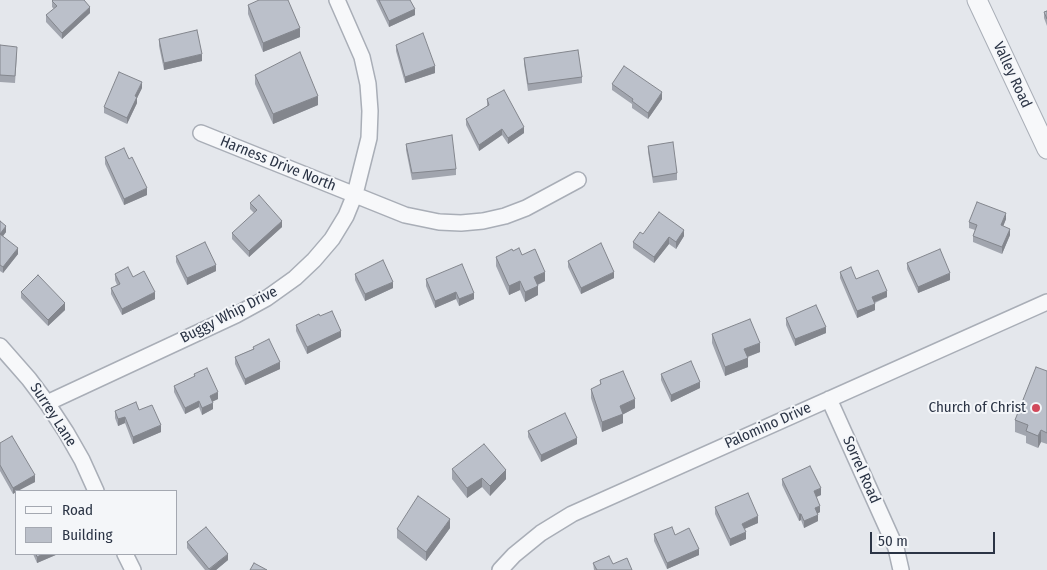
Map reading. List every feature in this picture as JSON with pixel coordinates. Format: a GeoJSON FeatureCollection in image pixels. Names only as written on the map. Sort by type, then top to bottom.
{"type":"FeatureCollection","features":[{"type":"Feature","properties":{"kind":"street","name":"Buggy Whip Drive"},"geometry":{"type":"LineString","coordinates":[[47,403],[236,315],[267,298],[295,278],[332,239],[346,216],[364,164],[369,138],[370,111],[369,93],[362,57],[337,0]]}},
{"type":"Feature","properties":{"kind":"street","name":"Valley Road"},"geometry":{"type":"LineString","coordinates":[[977,0],[1047,149]]}},
{"type":"Feature","properties":{"kind":"street","name":"Harness Drive North"},"geometry":{"type":"LineString","coordinates":[[201,133],[418,218],[439,222],[461,224],[505,216],[526,208],[578,180]]}},
{"type":"Feature","properties":{"kind":"street","name":"Palomino Drive"},"geometry":{"type":"LineString","coordinates":[[500,570],[541,533],[572,514],[1047,302]]}},
{"type":"Feature","properties":{"kind":"street","name":"Surrey Lane"},"geometry":{"type":"LineString","coordinates":[[0,346],[29,378],[47,403],[74,446],[96,490]]}},
{"type":"Feature","properties":{"kind":"street","name":"Sorrel Road"},"geometry":{"type":"LineString","coordinates":[[829,399],[892,539],[901,570]]}},
{"type":"Feature","properties":{"kind":"street"},"geometry":{"type":"LineString","coordinates":[[126,555],[133,570]]}},
{"type":"Feature","properties":{"kind":"building"},"geometry":{"type":"Polygon","coordinates":[[[53,0],[84,0],[90,7],[62,33],[46,15],[57,6],[53,0]]]}},
{"type":"Feature","properties":{"kind":"building"},"geometry":{"type":"Polygon","coordinates":[[[259,0],[288,0],[300,28],[263,43],[248,5],[259,0]]]}},
{"type":"Feature","properties":{"kind":"building"},"geometry":{"type":"Polygon","coordinates":[[[379,0],[410,0],[415,9],[389,21],[379,0]]]}},
{"type":"Feature","properties":{"kind":"building"},"geometry":{"type":"Polygon","coordinates":[[[197,30],[202,54],[164,63],[159,39],[197,30]]]}},
{"type":"Feature","properties":{"kind":"building"},"geometry":{"type":"Polygon","coordinates":[[[423,33],[435,66],[405,77],[396,45],[423,33]]]}},
{"type":"Feature","properties":{"kind":"building"},"geometry":{"type":"Polygon","coordinates":[[[0,45],[17,47],[15,76],[0,75],[0,45]]]}},
{"type":"Feature","properties":{"kind":"building"},"geometry":{"type":"Polygon","coordinates":[[[578,50],[582,77],[528,84],[524,58],[578,50]]]}},
{"type":"Feature","properties":{"kind":"building"},"geometry":{"type":"Polygon","coordinates":[[[300,52],[318,96],[273,114],[255,75],[300,52]]]}},
{"type":"Feature","properties":{"kind":"building"},"geometry":{"type":"Polygon","coordinates":[[[624,66],[662,92],[648,113],[612,84],[624,66]]]}},
{"type":"Feature","properties":{"kind":"building"},"geometry":{"type":"Polygon","coordinates":[[[119,72],[142,82],[127,118],[104,107],[119,72]]]}},
{"type":"Feature","properties":{"kind":"building"},"geometry":{"type":"Polygon","coordinates":[[[504,90],[524,127],[508,138],[502,129],[479,145],[466,119],[489,105],[487,99],[504,90]]]}},
{"type":"Feature","properties":{"kind":"building"},"geometry":{"type":"Polygon","coordinates":[[[452,135],[456,169],[412,173],[406,144],[452,135]]]}},
{"type":"Feature","properties":{"kind":"building"},"geometry":{"type":"Polygon","coordinates":[[[673,142],[677,173],[653,177],[648,146],[673,142]]]}},
{"type":"Feature","properties":{"kind":"building"},"geometry":{"type":"Polygon","coordinates":[[[124,148],[129,159],[132,157],[147,188],[124,199],[105,157],[124,148]]]}},
{"type":"Feature","properties":{"kind":"building"},"geometry":{"type":"Polygon","coordinates":[[[259,195],[282,221],[249,251],[232,233],[257,210],[250,203],[259,195]]]}},
{"type":"Feature","properties":{"kind":"building"},"geometry":{"type":"Polygon","coordinates":[[[977,202],[1006,213],[1001,225],[1010,229],[1002,247],[973,236],[977,225],[969,222],[977,202]]]}},
{"type":"Feature","properties":{"kind":"building"},"geometry":{"type":"Polygon","coordinates":[[[659,212],[684,230],[676,242],[669,237],[654,257],[633,242],[640,232],[643,234],[659,212]]]}},
{"type":"Feature","properties":{"kind":"building"},"geometry":{"type":"Polygon","coordinates":[[[0,221],[6,226],[0,234],[0,221]]]}},
{"type":"Feature","properties":{"kind":"building"},"geometry":{"type":"Polygon","coordinates":[[[0,234],[18,248],[3,267],[0,265],[0,234]]]}},
{"type":"Feature","properties":{"kind":"building"},"geometry":{"type":"Polygon","coordinates":[[[205,242],[216,265],[187,278],[176,256],[205,242]]]}},
{"type":"Feature","properties":{"kind":"building"},"geometry":{"type":"Polygon","coordinates":[[[601,243],[614,272],[581,288],[568,261],[601,243]]]}},
{"type":"Feature","properties":{"kind":"building"},"geometry":{"type":"Polygon","coordinates":[[[519,248],[522,255],[535,249],[545,272],[534,277],[538,286],[525,292],[520,281],[509,286],[496,257],[512,249],[513,251],[519,248]]]}},
{"type":"Feature","properties":{"kind":"building"},"geometry":{"type":"Polygon","coordinates":[[[940,249],[950,273],[918,287],[907,263],[940,249]]]}},
{"type":"Feature","properties":{"kind":"building"},"geometry":{"type":"Polygon","coordinates":[[[383,260],[393,282],[365,294],[355,274],[383,260]]]}},
{"type":"Feature","properties":{"kind":"building"},"geometry":{"type":"Polygon","coordinates":[[[462,264],[474,293],[459,299],[456,292],[435,301],[426,279],[462,264]]]}},
{"type":"Feature","properties":{"kind":"building"},"geometry":{"type":"Polygon","coordinates":[[[128,267],[133,277],[144,271],[155,292],[122,309],[111,288],[120,284],[115,274],[128,267]]]}},
{"type":"Feature","properties":{"kind":"building"},"geometry":{"type":"Polygon","coordinates":[[[851,267],[856,279],[878,270],[887,291],[872,297],[875,304],[857,311],[840,272],[851,267]]]}},
{"type":"Feature","properties":{"kind":"building"},"geometry":{"type":"Polygon","coordinates":[[[38,275],[65,303],[48,320],[21,292],[38,275]]]}},
{"type":"Feature","properties":{"kind":"building"},"geometry":{"type":"Polygon","coordinates":[[[816,305],[826,327],[795,339],[786,318],[816,305]]]}},
{"type":"Feature","properties":{"kind":"building"},"geometry":{"type":"Polygon","coordinates":[[[332,311],[341,331],[307,347],[296,325],[319,314],[320,316],[332,311]]]}},
{"type":"Feature","properties":{"kind":"building"},"geometry":{"type":"Polygon","coordinates":[[[750,319],[760,343],[744,349],[748,358],[725,367],[712,334],[750,319]]]}},
{"type":"Feature","properties":{"kind":"building"},"geometry":{"type":"Polygon","coordinates":[[[269,339],[280,362],[245,379],[235,357],[254,349],[253,347],[269,339]]]}},
{"type":"Feature","properties":{"kind":"building"},"geometry":{"type":"Polygon","coordinates":[[[691,361],[700,382],[671,395],[661,374],[691,361]]]}},
{"type":"Feature","properties":{"kind":"building","name":"Church of Christ"},"geometry":{"type":"Polygon","coordinates":[[[1036,367],[1047,371],[1047,433],[1041,430],[1038,436],[1026,431],[1028,425],[1015,420],[1036,367]]]}},
{"type":"Feature","properties":{"kind":"building"},"geometry":{"type":"Polygon","coordinates":[[[207,368],[218,392],[210,396],[213,403],[202,408],[199,401],[185,408],[174,386],[207,368]]]}},
{"type":"Feature","properties":{"kind":"building"},"geometry":{"type":"Polygon","coordinates":[[[623,371],[635,399],[620,406],[623,414],[602,422],[591,389],[601,384],[600,380],[623,371]]]}},
{"type":"Feature","properties":{"kind":"building"},"geometry":{"type":"Polygon","coordinates":[[[136,402],[139,410],[152,405],[161,425],[133,437],[125,417],[118,419],[115,411],[136,402]]]}},
{"type":"Feature","properties":{"kind":"building"},"geometry":{"type":"Polygon","coordinates":[[[565,413],[577,438],[541,455],[528,431],[565,413]]]}},
{"type":"Feature","properties":{"kind":"building"},"geometry":{"type":"Polygon","coordinates":[[[12,436],[35,475],[13,488],[0,465],[0,443],[12,436]]]}},
{"type":"Feature","properties":{"kind":"building"},"geometry":{"type":"Polygon","coordinates":[[[484,444],[506,470],[490,486],[482,478],[467,488],[452,469],[484,444]]]}},
{"type":"Feature","properties":{"kind":"building"},"geometry":{"type":"Polygon","coordinates":[[[810,466],[821,488],[814,491],[820,506],[815,508],[818,515],[804,521],[782,479],[810,466]]]}},
{"type":"Feature","properties":{"kind":"building"},"geometry":{"type":"Polygon","coordinates":[[[748,493],[758,516],[742,524],[746,532],[730,539],[715,507],[748,493]]]}},
{"type":"Feature","properties":{"kind":"building"},"geometry":{"type":"Polygon","coordinates":[[[418,496],[450,519],[426,552],[397,529],[418,496]]]}},
{"type":"Feature","properties":{"kind":"building"},"geometry":{"type":"Polygon","coordinates":[[[206,527],[228,554],[209,569],[187,542],[206,527]]]}},
{"type":"Feature","properties":{"kind":"building"},"geometry":{"type":"Polygon","coordinates":[[[672,527],[675,535],[689,528],[699,549],[667,563],[654,534],[672,527]]]}},
{"type":"Feature","properties":{"kind":"building"},"geometry":{"type":"Polygon","coordinates":[[[609,556],[613,564],[627,558],[632,570],[597,570],[593,563],[609,556]]]}},
{"type":"Feature","properties":{"kind":"building"},"geometry":{"type":"Polygon","coordinates":[[[254,563],[267,570],[250,570],[254,563]]]}},
{"type":"Feature","properties":{"kind":"place","name":"Church of Christ"},"geometry":{"type":"Point","coordinates":[1036,408]}}]}
